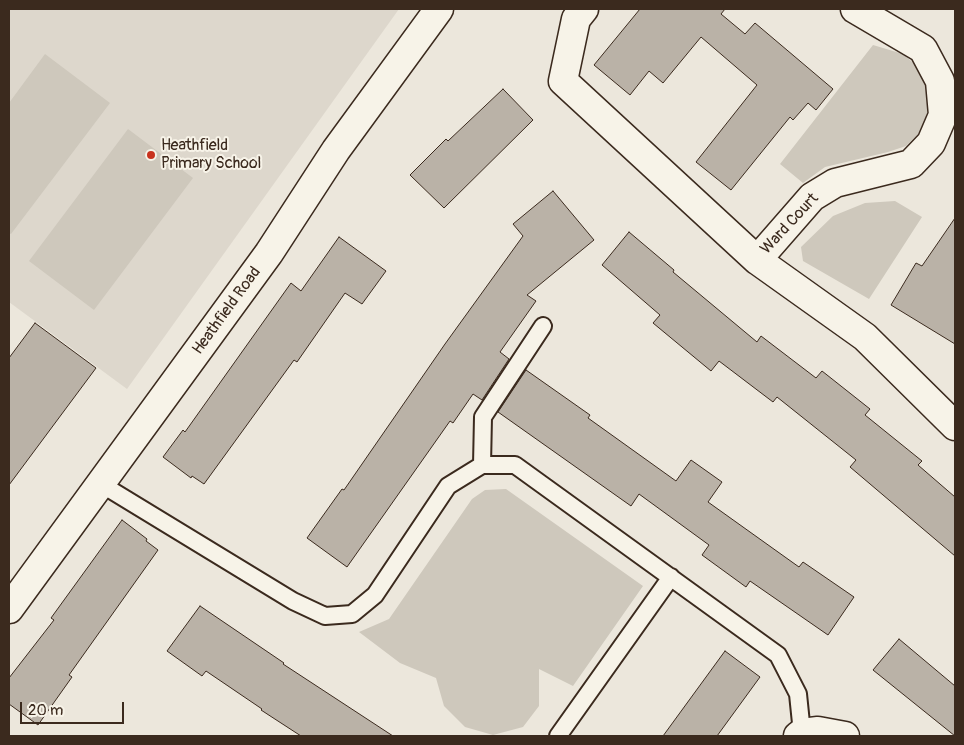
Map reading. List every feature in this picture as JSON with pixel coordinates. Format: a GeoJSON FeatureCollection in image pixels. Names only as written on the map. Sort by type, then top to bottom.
{"type":"FeatureCollection","features":[{"type":"Feature","properties":{"kind":"street","name":"Heathfield Road"},"geometry":{"type":"LineString","coordinates":[[9,610],[269,253],[336,150],[439,9]]}},
{"type":"Feature","properties":{"kind":"street","name":"Ward Court"},"geometry":{"type":"LineString","coordinates":[[584,9],[576,19],[563,81],[757,260],[865,337],[955,426]]}},
{"type":"Feature","properties":{"kind":"street","name":"Ward Court"},"geometry":{"type":"LineString","coordinates":[[757,260],[812,197],[835,182],[910,164],[931,143],[943,116],[940,81],[923,49],[855,9]]}},
{"type":"Feature","properties":{"kind":"street"},"geometry":{"type":"LineString","coordinates":[[800,734],[818,731],[845,736]]}},
{"type":"Feature","properties":{"kind":"lane"},"geometry":{"type":"LineString","coordinates":[[482,465],[483,417],[544,326]]}},
{"type":"Feature","properties":{"kind":"lane"},"geometry":{"type":"LineString","coordinates":[[101,484],[293,601],[325,616],[352,614],[375,595],[448,486],[482,465],[515,465],[778,655],[798,694],[800,734]]}},
{"type":"Feature","properties":{"kind":"lane"},"geometry":{"type":"LineString","coordinates":[[558,736],[671,577]]}},
{"type":"Feature","properties":{"kind":"shaded area","name":"Heathfield Primary School"},"geometry":{"type":"Polygon","coordinates":[[[9,9],[399,9],[127,389],[9,302],[9,9]]]}},
{"type":"Feature","properties":{"kind":"shaded area"},"geometry":{"type":"Polygon","coordinates":[[[873,45],[903,54],[918,67],[924,78],[930,96],[926,118],[918,134],[906,146],[825,167],[803,183],[780,164],[873,45]]]}},
{"type":"Feature","properties":{"kind":"shaded area"},"geometry":{"type":"Polygon","coordinates":[[[45,54],[110,103],[11,234],[9,233],[9,103],[45,54]]]}},
{"type":"Feature","properties":{"kind":"shaded area"},"geometry":{"type":"Polygon","coordinates":[[[128,129],[193,178],[94,310],[29,261],[128,129]]]}},
{"type":"Feature","properties":{"kind":"shaded area"},"geometry":{"type":"Polygon","coordinates":[[[895,201],[922,217],[869,299],[803,261],[801,247],[833,216],[865,203],[895,201]]]}},
{"type":"Feature","properties":{"kind":"shaded area"},"geometry":{"type":"Polygon","coordinates":[[[506,489],[643,586],[573,686],[539,669],[539,706],[523,727],[493,735],[465,727],[444,706],[436,678],[400,663],[359,632],[389,619],[472,499],[485,490],[506,489]]]}},
{"type":"Feature","properties":{"kind":"building"},"geometry":{"type":"Polygon","coordinates":[[[640,9],[725,9],[721,14],[745,34],[755,23],[833,89],[816,110],[808,103],[793,120],[790,117],[731,190],[696,162],[757,85],[701,37],[663,83],[649,71],[630,95],[594,65],[640,9]]]}},
{"type":"Feature","properties":{"kind":"building"},"geometry":{"type":"Polygon","coordinates":[[[503,89],[533,120],[444,208],[410,175],[446,139],[448,141],[503,89]]]}},
{"type":"Feature","properties":{"kind":"building"},"geometry":{"type":"Polygon","coordinates":[[[553,191],[594,240],[527,295],[536,301],[500,352],[509,359],[482,400],[473,394],[453,423],[450,421],[347,567],[307,538],[342,489],[344,490],[445,344],[523,236],[513,224],[553,191]]]}},
{"type":"Feature","properties":{"kind":"building"},"geometry":{"type":"Polygon","coordinates":[[[955,218],[955,344],[891,305],[916,263],[922,266],[955,218]]]}},
{"type":"Feature","properties":{"kind":"building"},"geometry":{"type":"Polygon","coordinates":[[[629,232],[674,270],[673,272],[757,342],[761,336],[816,378],[822,371],[870,409],[865,415],[922,461],[918,465],[955,497],[955,556],[850,467],[856,460],[777,397],[773,402],[719,361],[711,371],[653,323],[660,315],[602,265],[629,232]]]}},
{"type":"Feature","properties":{"kind":"building"},"geometry":{"type":"Polygon","coordinates":[[[339,237],[386,271],[362,304],[345,293],[297,362],[294,360],[204,484],[192,476],[191,478],[163,457],[183,430],[185,432],[291,283],[301,291],[339,237]]]}},
{"type":"Feature","properties":{"kind":"building"},"geometry":{"type":"Polygon","coordinates":[[[35,323],[96,368],[9,485],[9,358],[35,323]]]}},
{"type":"Feature","properties":{"kind":"building"},"geometry":{"type":"Polygon","coordinates":[[[526,370],[590,415],[588,418],[676,481],[691,460],[722,482],[708,502],[799,567],[803,562],[854,597],[828,635],[750,581],[746,587],[702,555],[709,545],[639,494],[631,506],[498,412],[526,370]]]}},
{"type":"Feature","properties":{"kind":"building"},"geometry":{"type":"Polygon","coordinates":[[[122,520],[158,550],[69,675],[72,677],[38,725],[9,704],[9,678],[54,620],[51,618],[122,520]]]}},
{"type":"Feature","properties":{"kind":"building"},"geometry":{"type":"Polygon","coordinates":[[[200,606],[283,664],[393,736],[301,736],[206,671],[202,676],[167,651],[200,606]]]}},
{"type":"Feature","properties":{"kind":"building"},"geometry":{"type":"Polygon","coordinates":[[[899,639],[955,686],[955,736],[873,670],[899,639]]]}},
{"type":"Feature","properties":{"kind":"building"},"geometry":{"type":"Polygon","coordinates":[[[725,651],[760,677],[717,736],[663,736],[725,651]]]}},
{"type":"Feature","properties":{"kind":"place","name":"Heathfield Primary School"},"geometry":{"type":"Point","coordinates":[151,155]}}]}
